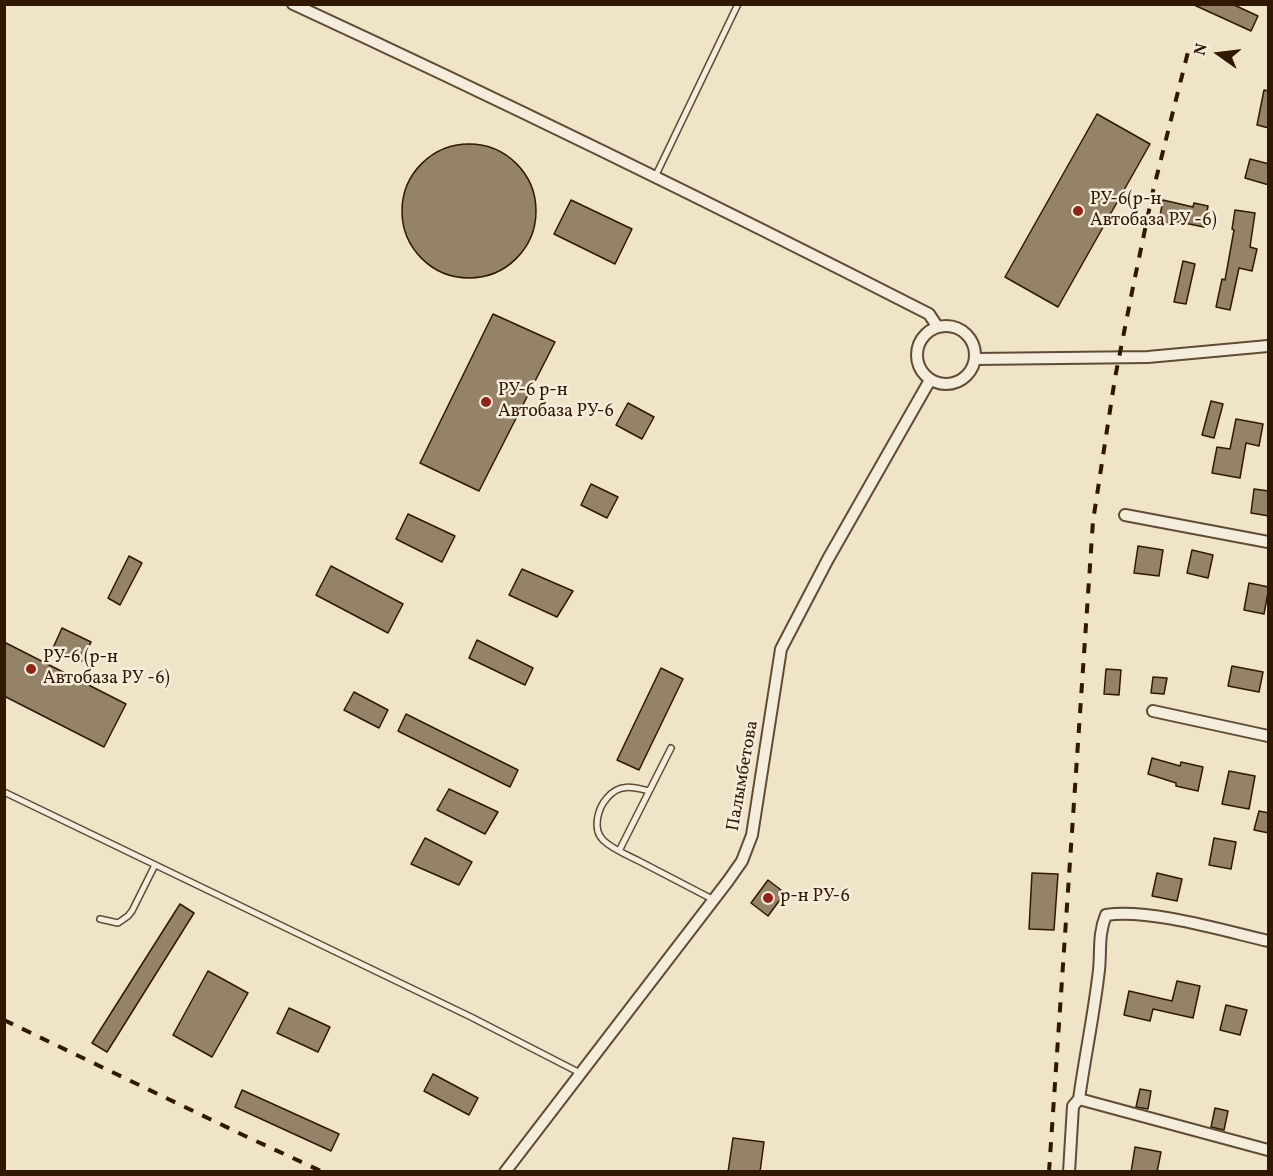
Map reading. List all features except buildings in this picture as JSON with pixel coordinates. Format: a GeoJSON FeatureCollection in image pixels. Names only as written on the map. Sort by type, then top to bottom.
{"type":"FeatureCollection","features":[{"type":"Feature","properties":{"kind":"street"},"geometry":{"type":"LineString","coordinates":[[293,4],[441,72],[655,177],[929,314],[937,326]]}},
{"type":"Feature","properties":{"kind":"street"},"geometry":{"type":"LineString","coordinates":[[937,326],[956,327],[965,332],[971,340],[975,359],[966,376],[949,384],[939,384],[930,380],[918,365],[917,346],[922,338],[937,326]]}},
{"type":"Feature","properties":{"kind":"street"},"geometry":{"type":"LineString","coordinates":[[975,359],[1148,357],[1269,346]]}},
{"type":"Feature","properties":{"kind":"street","name":"Палымбетова"},"geometry":{"type":"LineString","coordinates":[[505,1172],[742,861],[752,835],[781,649],[828,559],[930,380]]}},
{"type":"Feature","properties":{"kind":"street"},"geometry":{"type":"LineString","coordinates":[[1125,515],[1269,542]]}},
{"type":"Feature","properties":{"kind":"street"},"geometry":{"type":"LineString","coordinates":[[1153,711],[1269,736]]}},
{"type":"Feature","properties":{"kind":"street"},"geometry":{"type":"LineString","coordinates":[[1069,1172],[1073,1107],[1079,1099],[1093,1018],[1099,968],[1099,939],[1106,915],[1162,918],[1269,941]]}},
{"type":"Feature","properties":{"kind":"street"},"geometry":{"type":"LineString","coordinates":[[1079,1099],[1269,1150]]}},
{"type":"Feature","properties":{"kind":"lane"},"geometry":{"type":"LineString","coordinates":[[655,177],[738,4]]}},
{"type":"Feature","properties":{"kind":"lane"},"geometry":{"type":"LineString","coordinates":[[619,851],[671,748]]}},
{"type":"Feature","properties":{"kind":"lane"},"geometry":{"type":"LineString","coordinates":[[649,791],[632,786],[622,787],[605,799],[597,820],[597,830],[602,840],[714,900]]}},
{"type":"Feature","properties":{"kind":"lane"},"geometry":{"type":"LineString","coordinates":[[4,792],[471,1017],[580,1073]]}},
{"type":"Feature","properties":{"kind":"lane"},"geometry":{"type":"LineString","coordinates":[[100,919],[118,923],[128,916],[155,865]]}},
{"type":"Feature","properties":{"kind":"railway"},"geometry":{"type":"LineString","coordinates":[[1049,1172],[1093,521],[1115,378],[1133,287],[1153,191],[1190,44]]}},
{"type":"Feature","properties":{"kind":"railway"},"geometry":{"type":"LineString","coordinates":[[4,1020],[323,1172]]}},
{"type":"Feature","properties":{"kind":"place","name":"РУ-6(р-н Автобаза РУ -6)"},"geometry":{"type":"Point","coordinates":[1078,211]}},
{"type":"Feature","properties":{"kind":"place","name":"РУ-6 р-н Автобаза РУ-6"},"geometry":{"type":"Point","coordinates":[486,402]}},
{"type":"Feature","properties":{"kind":"place","name":"РУ-6 (р-н Автобаза РУ -6)"},"geometry":{"type":"Point","coordinates":[31,669]}},
{"type":"Feature","properties":{"kind":"place","name":"р-н РУ-6"},"geometry":{"type":"Point","coordinates":[768,898]}}]}
